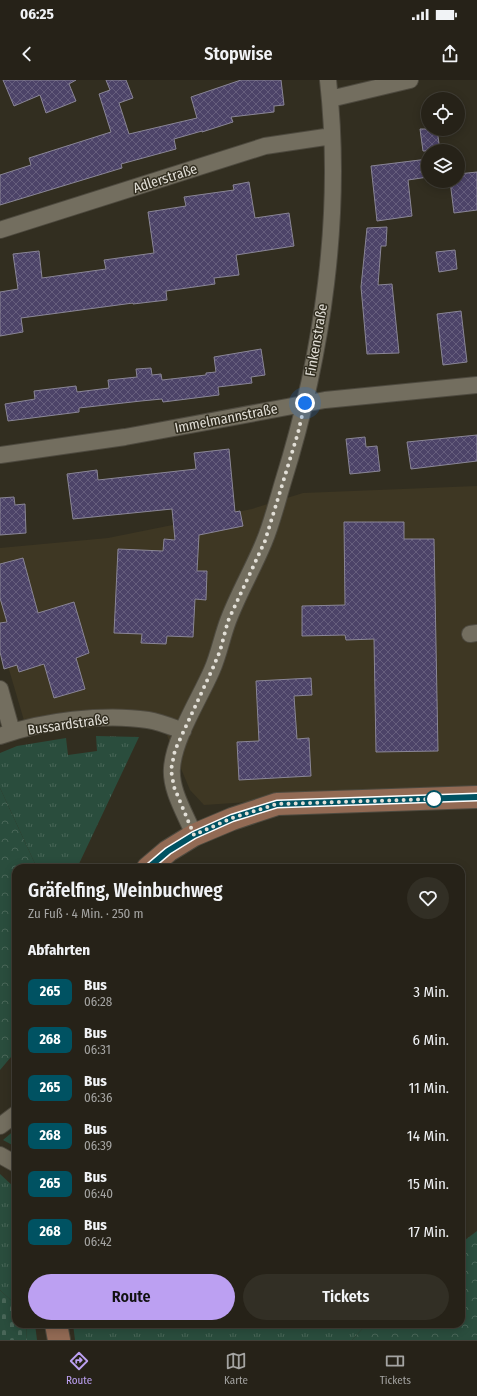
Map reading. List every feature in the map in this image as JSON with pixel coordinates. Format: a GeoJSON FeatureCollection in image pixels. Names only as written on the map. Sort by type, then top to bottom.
{"type":"FeatureCollection","features":[{"type":"Feature","properties":{"kind":"main road"},"geometry":{"type":"LineString","coordinates":[[153,864],[168,851],[194,835],[232,818],[277,804],[477,797]]}},
{"type":"Feature","properties":{"kind":"main road"},"geometry":{"type":"LineString","coordinates":[[57,1328],[59,1340]]}},
{"type":"Feature","properties":{"kind":"street","name":"Finkenstraße"},"geometry":{"type":"LineString","coordinates":[[194,835],[174,787],[171,770],[175,750],[220,651],[228,621],[265,541],[298,433],[323,310],[333,190],[332,136],[328,80]]}},
{"type":"Feature","properties":{"kind":"street"},"geometry":{"type":"LineString","coordinates":[[330,98],[410,80]]}},
{"type":"Feature","properties":{"kind":"street","name":"Adlerstraße"},"geometry":{"type":"LineString","coordinates":[[0,230],[265,146],[332,136]]}},
{"type":"Feature","properties":{"kind":"street","name":"Immelmannstraße"},"geometry":{"type":"LineString","coordinates":[[0,455],[125,437],[305,403],[477,385]]}},
{"type":"Feature","properties":{"kind":"street"},"geometry":{"type":"LineString","coordinates":[[0,689],[6,734]]}},
{"type":"Feature","properties":{"kind":"street","name":"Bussardstraße"},"geometry":{"type":"LineString","coordinates":[[6,734],[68,721],[116,717],[150,720],[183,731]]}},
{"type":"Feature","properties":{"kind":"street"},"geometry":{"type":"LineString","coordinates":[[0,1126],[12,1117]]}},
{"type":"Feature","properties":{"kind":"street"},"geometry":{"type":"LineString","coordinates":[[0,1155],[12,1162]]}},
{"type":"Feature","properties":{"kind":"shaded area"},"geometry":{"type":"Polygon","coordinates":[[[477,486],[477,786],[204,805],[190,790],[166,733],[128,724],[28,734],[0,639],[0,548],[108,538],[252,509],[303,493],[477,486]]]}},
{"type":"Feature","properties":{"kind":"green space"},"geometry":{"type":"Polygon","coordinates":[[[96,736],[139,737],[79,864],[35,864],[0,788],[0,753],[17,746],[66,738],[68,755],[97,751],[96,736]]]}},
{"type":"Feature","properties":{"kind":"green space"},"geometry":{"type":"Polygon","coordinates":[[[0,788],[35,864],[12,864],[12,1054],[0,1070],[0,788]]]}},
{"type":"Feature","properties":{"kind":"green space"},"geometry":{"type":"Polygon","coordinates":[[[12,1132],[12,1145],[3,1140],[12,1132]]]}},
{"type":"Feature","properties":{"kind":"green space"},"geometry":{"type":"Polygon","coordinates":[[[0,1174],[12,1185],[12,1301],[0,1290],[0,1174]]]}},
{"type":"Feature","properties":{"kind":"green space"},"geometry":{"type":"Polygon","coordinates":[[[477,1231],[477,1340],[352,1340],[363,1328],[465,1328],[465,1240],[477,1231]]]}},
{"type":"Feature","properties":{"kind":"green space"},"geometry":{"type":"Polygon","coordinates":[[[0,1290],[12,1301],[12,1328],[26,1328],[27,1340],[0,1340],[0,1290]]]}},
{"type":"Feature","properties":{"kind":"green space"},"geometry":{"type":"Polygon","coordinates":[[[26,1328],[36,1328],[37,1340],[27,1340],[26,1328]]]}},
{"type":"Feature","properties":{"kind":"green space"},"geometry":{"type":"Polygon","coordinates":[[[74,1328],[363,1328],[352,1340],[75,1340],[74,1328]]]}},
{"type":"Feature","properties":{"kind":"building"},"geometry":{"type":"Polygon","coordinates":[[[3,80],[76,80],[69,84],[76,101],[46,113],[40,95],[14,106],[3,80]]]}},
{"type":"Feature","properties":{"kind":"building"},"geometry":{"type":"Polygon","coordinates":[[[106,80],[126,80],[133,98],[119,103],[129,134],[197,118],[191,97],[241,80],[281,80],[284,105],[274,106],[274,112],[231,117],[233,122],[174,139],[176,149],[121,164],[122,168],[0,205],[0,175],[31,165],[29,158],[111,132],[99,94],[110,90],[106,80]]]}},
{"type":"Feature","properties":{"kind":"building"},"geometry":{"type":"Polygon","coordinates":[[[420,129],[421,136],[438,136],[439,144],[422,144],[420,129]]]}},
{"type":"Feature","properties":{"kind":"building"},"geometry":{"type":"Polygon","coordinates":[[[421,160],[421,178],[408,180],[412,216],[377,221],[371,166],[421,160]]]}},
{"type":"Feature","properties":{"kind":"building"},"geometry":{"type":"Polygon","coordinates":[[[477,172],[477,210],[454,213],[451,188],[465,188],[465,173],[477,172]]]}},
{"type":"Feature","properties":{"kind":"building"},"geometry":{"type":"Polygon","coordinates":[[[249,182],[255,218],[289,213],[294,246],[236,255],[239,275],[214,278],[215,284],[166,291],[167,300],[21,318],[23,332],[0,336],[0,292],[18,289],[13,254],[39,251],[42,278],[106,269],[104,260],[154,253],[148,212],[186,206],[184,197],[234,190],[233,185],[249,182]]]}},
{"type":"Feature","properties":{"kind":"building"},"geometry":{"type":"Polygon","coordinates":[[[387,227],[386,246],[381,246],[378,285],[392,284],[399,353],[367,354],[361,287],[367,228],[387,227]]]}},
{"type":"Feature","properties":{"kind":"building"},"geometry":{"type":"Polygon","coordinates":[[[455,250],[457,269],[439,272],[436,252],[455,250]]]}},
{"type":"Feature","properties":{"kind":"building"},"geometry":{"type":"Polygon","coordinates":[[[461,311],[467,362],[443,365],[437,314],[461,311]]]}},
{"type":"Feature","properties":{"kind":"building"},"geometry":{"type":"Polygon","coordinates":[[[261,349],[265,375],[251,377],[252,383],[218,387],[219,395],[163,402],[162,399],[79,408],[79,412],[8,421],[5,404],[35,399],[34,391],[76,386],[77,392],[109,388],[108,380],[137,377],[136,369],[151,368],[152,375],[161,374],[162,380],[206,375],[206,373],[216,372],[214,357],[261,349]]]}},
{"type":"Feature","properties":{"kind":"building"},"geometry":{"type":"Polygon","coordinates":[[[477,435],[477,461],[411,469],[407,442],[477,435]]]}},
{"type":"Feature","properties":{"kind":"building"},"geometry":{"type":"Polygon","coordinates":[[[365,437],[366,447],[377,446],[380,471],[350,474],[346,439],[365,437]]]}},
{"type":"Feature","properties":{"kind":"building"},"geometry":{"type":"Polygon","coordinates":[[[229,449],[235,512],[240,511],[243,526],[199,535],[197,571],[207,571],[206,600],[195,599],[193,637],[167,636],[166,644],[141,643],[142,634],[114,633],[118,549],[163,551],[164,539],[175,540],[172,509],[73,519],[67,474],[97,470],[98,480],[196,469],[194,453],[229,449]]]}},
{"type":"Feature","properties":{"kind":"building"},"geometry":{"type":"Polygon","coordinates":[[[14,497],[15,505],[25,504],[26,533],[0,535],[0,498],[14,497]]]}},
{"type":"Feature","properties":{"kind":"building"},"geometry":{"type":"Polygon","coordinates":[[[344,522],[404,522],[404,539],[434,539],[438,751],[376,752],[374,639],[346,640],[345,635],[302,636],[302,606],[345,605],[344,522]]]}},
{"type":"Feature","properties":{"kind":"building"},"geometry":{"type":"Polygon","coordinates":[[[23,558],[38,613],[74,602],[89,653],[76,658],[85,689],[54,698],[44,664],[19,672],[17,665],[4,669],[0,652],[0,623],[7,622],[0,598],[0,564],[23,558]]]}},
{"type":"Feature","properties":{"kind":"building"},"geometry":{"type":"Polygon","coordinates":[[[311,678],[312,695],[294,696],[297,739],[309,738],[311,776],[239,780],[237,742],[259,741],[256,681],[311,678]]]}},
{"type":"Feature","properties":{"kind":"bus line","name":"265"},"geometry":{"type":"LineString","coordinates":[[153,864],[168,851],[194,835],[232,818],[277,804],[477,797]]}},
{"type":"Feature","properties":{"kind":"route"},"geometry":{"type":"LineString","coordinates":[[305,403],[298,433],[265,541],[228,621],[220,651],[175,750],[171,770],[174,787],[194,835],[232,818],[277,804],[434,799]]}}]}
